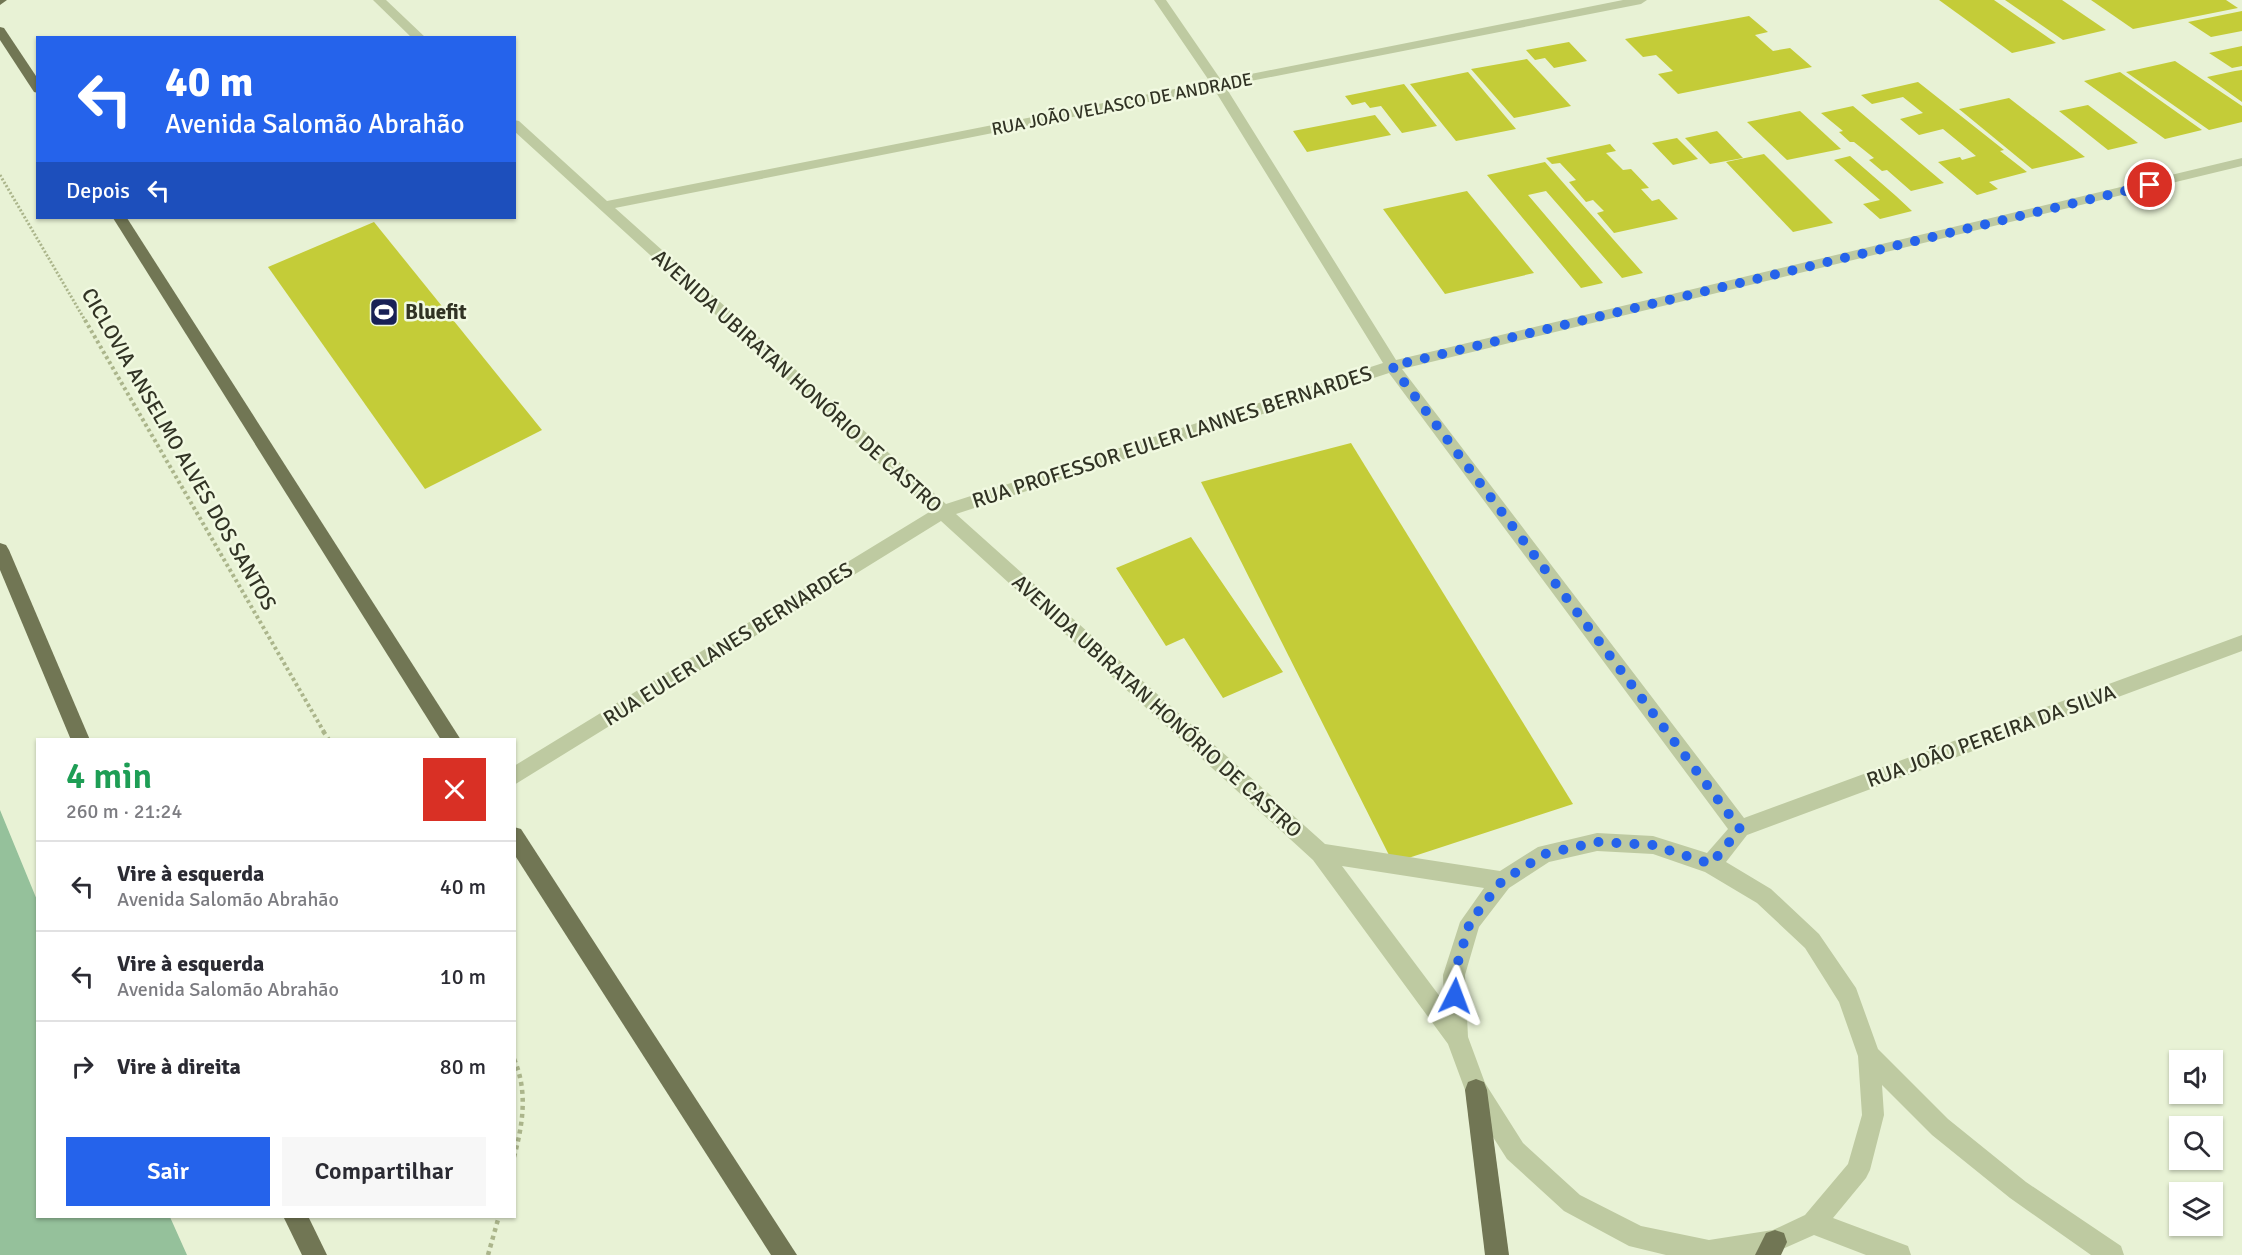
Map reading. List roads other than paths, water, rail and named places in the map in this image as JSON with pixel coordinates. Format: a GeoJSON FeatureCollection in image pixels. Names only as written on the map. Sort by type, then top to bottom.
{"type":"FeatureCollection","features":[{"type":"Feature","properties":{"kind":"main road"},"geometry":{"type":"LineString","coordinates":[[0,31],[36,86]]}},
{"type":"Feature","properties":{"kind":"main road"},"geometry":{"type":"LineString","coordinates":[[121,219],[451,738]]}},
{"type":"Feature","properties":{"kind":"main road"},"geometry":{"type":"LineString","coordinates":[[0,550],[80,738]]}},
{"type":"Feature","properties":{"kind":"main road"},"geometry":{"type":"LineString","coordinates":[[516,839],[785,1255]]}},
{"type":"Feature","properties":{"kind":"main road"},"geometry":{"type":"LineString","coordinates":[[1476,1090],[1497,1255]]}},
{"type":"Feature","properties":{"kind":"main road"},"geometry":{"type":"LineString","coordinates":[[296,1218],[315,1255]]}},
{"type":"Feature","properties":{"kind":"street"},"geometry":{"type":"LineString","coordinates":[[379,0],[418,36]]}},
{"type":"Feature","properties":{"kind":"street"},"geometry":{"type":"LineString","coordinates":[[1160,0],[1218,85],[1392,366],[1740,829],[1711,864]]}},
{"type":"Feature","properties":{"kind":"street","name":"RUA JOÃO VELASCO DE ANDRADE"},"geometry":{"type":"LineString","coordinates":[[603,206],[1641,0]]}},
{"type":"Feature","properties":{"kind":"street","name":"AVENIDA UBIRATAN HONÓRIO DE CASTRO"},"geometry":{"type":"LineString","coordinates":[[516,126],[1320,853],[1457,1037]]}},
{"type":"Feature","properties":{"kind":"street","name":"RUA PROFESSOR EULER LANNES BERNARDES"},"geometry":{"type":"LineString","coordinates":[[942,512],[1392,366],[2242,162]]}},
{"type":"Feature","properties":{"kind":"street","name":"RUA EULER LANES BERNARDES"},"geometry":{"type":"LineString","coordinates":[[516,776],[942,512]]}},
{"type":"Feature","properties":{"kind":"street","name":"RUA JOÃO PEREIRA DA SILVA"},"geometry":{"type":"LineString","coordinates":[[1740,829],[2242,643]]}},
{"type":"Feature","properties":{"kind":"street"},"geometry":{"type":"LineString","coordinates":[[1597,842],[1653,845],[1711,864],[1764,896],[1812,941],[1848,996],[1869,1056],[1872,1115],[1858,1170],[1813,1223],[1771,1248],[1709,1252],[1638,1237],[1572,1203],[1515,1151],[1476,1090],[1457,1037],[1454,975],[1470,922],[1502,881],[1545,854],[1597,842]]}},
{"type":"Feature","properties":{"kind":"street","name":"AVENIDA UBIRATAN HONÓRIO DE CASTRO"},"geometry":{"type":"LineString","coordinates":[[1320,853],[1502,881]]}},
{"type":"Feature","properties":{"kind":"street"},"geometry":{"type":"LineString","coordinates":[[1869,1056],[1940,1127],[2018,1190],[2112,1255]]}},
{"type":"Feature","properties":{"kind":"street"},"geometry":{"type":"LineString","coordinates":[[1813,1223],[1899,1255]]}},
{"type":"Feature","properties":{"kind":"place","name":"Bluefit"},"geometry":{"type":"Point","coordinates":[384,312]}}]}
